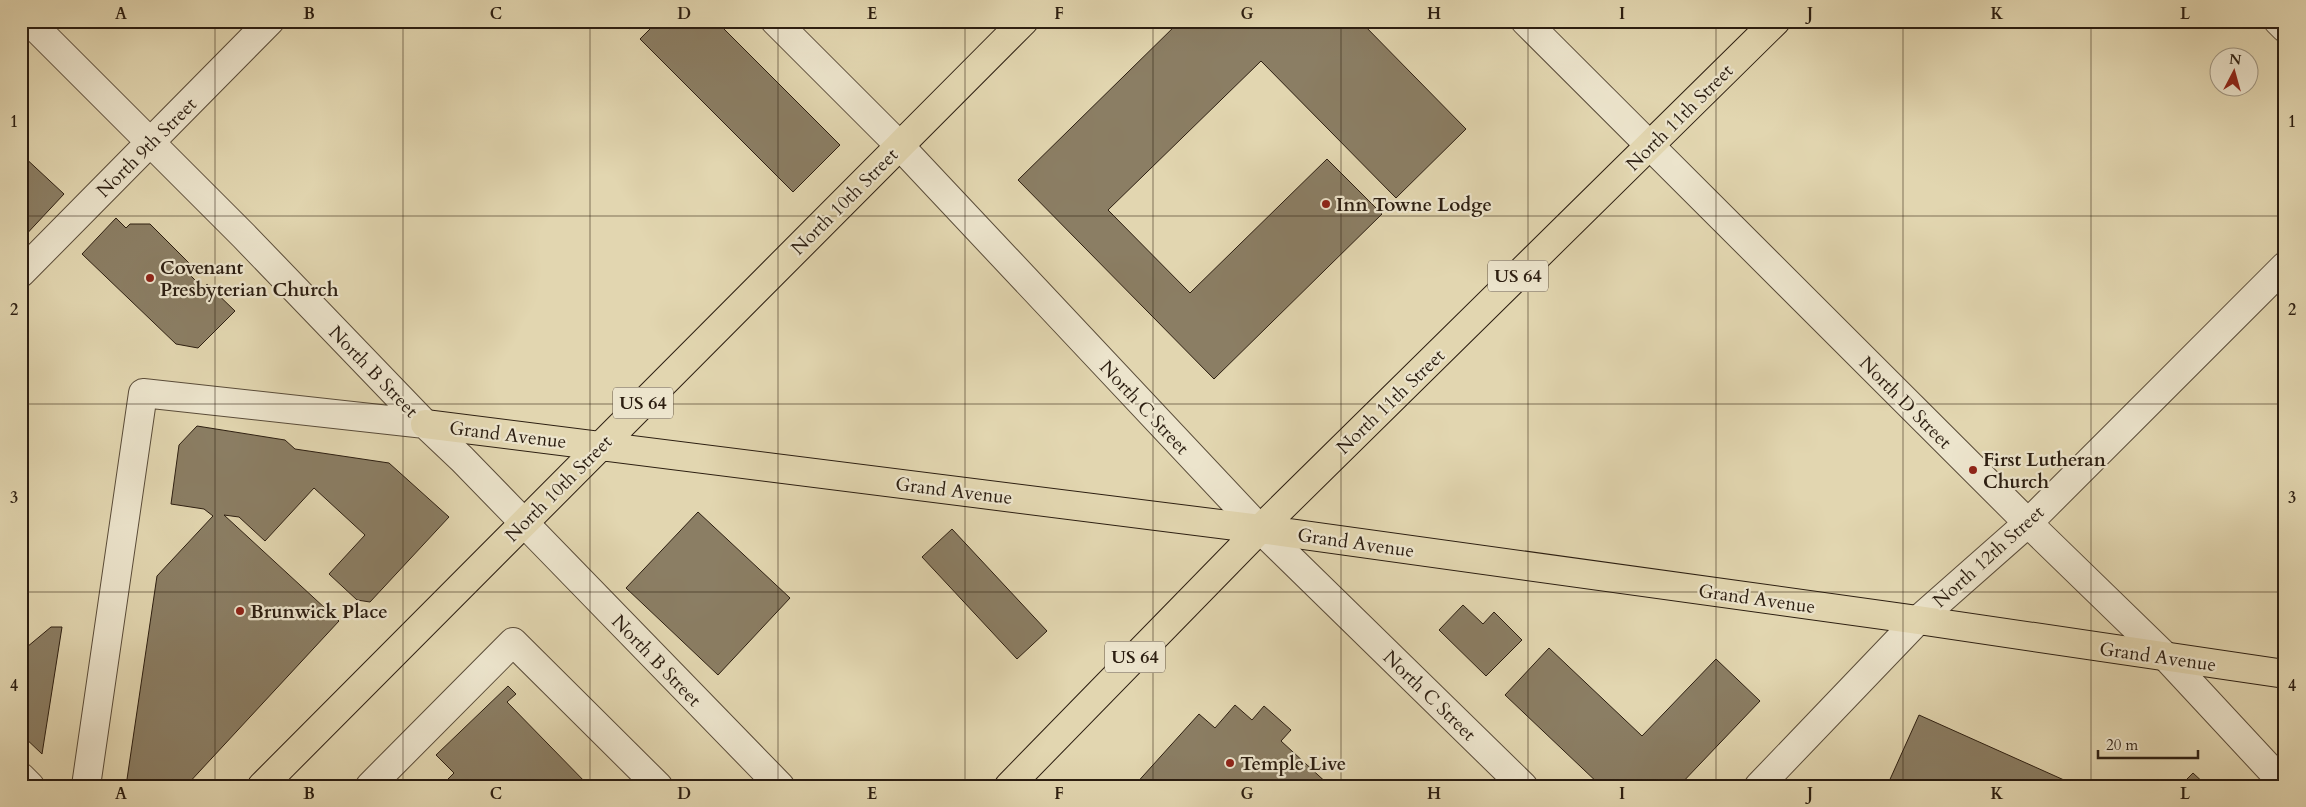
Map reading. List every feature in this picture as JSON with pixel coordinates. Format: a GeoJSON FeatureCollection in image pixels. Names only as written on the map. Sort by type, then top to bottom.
{"type":"FeatureCollection","features":[{"type":"Feature","properties":{"kind":"main road","name":"North 10th Street"},"geometry":{"type":"LineString","coordinates":[[262,786],[1024,21]]}},
{"type":"Feature","properties":{"kind":"main road","name":"North 11th Street"},"geometry":{"type":"LineString","coordinates":[[1009,786],[1260,529],[1776,21]]}},
{"type":"Feature","properties":{"kind":"main road","name":"Grand Avenue"},"geometry":{"type":"LineString","coordinates":[[425,424],[1260,529],[1918,620],[2285,674]]}},
{"type":"Feature","properties":{"kind":"street","name":"North B Street"},"geometry":{"type":"LineString","coordinates":[[29,21],[244,236],[425,424],[524,522],[780,786]]}},
{"type":"Feature","properties":{"kind":"street","name":"North 9th Street"},"geometry":{"type":"LineString","coordinates":[[21,273],[270,21]]}},
{"type":"Feature","properties":{"kind":"street","name":"North C Street"},"geometry":{"type":"LineString","coordinates":[[775,21],[899,145],[1260,529],[1523,786]]}},
{"type":"Feature","properties":{"kind":"street","name":"North D Street"},"geometry":{"type":"LineString","coordinates":[[1525,21],[1649,147],[2028,523],[2166,657],[2285,785]]}},
{"type":"Feature","properties":{"kind":"street"},"geometry":{"type":"LineString","coordinates":[[2278,21],[2285,28]]}},
{"type":"Feature","properties":{"kind":"street","name":"North 12th Street"},"geometry":{"type":"LineString","coordinates":[[1758,786],[1918,620],[2028,523],[2285,266]]}},
{"type":"Feature","properties":{"kind":"street"},"geometry":{"type":"LineString","coordinates":[[86,786],[143,393],[425,424]]}},
{"type":"Feature","properties":{"kind":"street"},"geometry":{"type":"LineString","coordinates":[[370,786],[513,642],[658,786]]}},
{"type":"Feature","properties":{"kind":"street"},"geometry":{"type":"LineString","coordinates":[[21,777],[30,786]]}},
{"type":"Feature","properties":{"kind":"building"},"geometry":{"type":"Polygon","coordinates":[[[658,21],[716,21],[840,145],[793,192],[640,39],[658,21]]]}},
{"type":"Feature","properties":{"kind":"building","name":"Inn Towne Lodge"},"geometry":{"type":"Polygon","coordinates":[[[1180,21],[1360,21],[1466,129],[1396,198],[1261,61],[1108,210],[1190,293],[1327,159],[1382,214],[1214,379],[1018,180],[1180,21]]]}},
{"type":"Feature","properties":{"kind":"building"},"geometry":{"type":"Polygon","coordinates":[[[21,154],[64,194],[21,240],[21,154]]]}},
{"type":"Feature","properties":{"kind":"building","name":"Covenant Presbyterian Church"},"geometry":{"type":"Polygon","coordinates":[[[116,218],[126,228],[130,224],[150,224],[192,266],[186,271],[203,288],[207,284],[235,311],[198,348],[176,344],[82,254],[116,218]]]}},
{"type":"Feature","properties":{"kind":"building","name":"Brunwick Place"},"geometry":{"type":"Polygon","coordinates":[[[197,426],[285,440],[295,449],[389,463],[449,517],[370,602],[357,600],[329,574],[365,535],[314,488],[265,541],[239,517],[224,515],[339,621],[186,786],[126,786],[157,576],[213,516],[204,509],[171,504],[179,445],[197,426]]]}},
{"type":"Feature","properties":{"kind":"building"},"geometry":{"type":"Polygon","coordinates":[[[698,512],[790,598],[718,675],[626,588],[698,512]]]}},
{"type":"Feature","properties":{"kind":"building"},"geometry":{"type":"Polygon","coordinates":[[[952,529],[1047,631],[1017,659],[922,557],[952,529]]]}},
{"type":"Feature","properties":{"kind":"building"},"geometry":{"type":"Polygon","coordinates":[[[1463,605],[1483,624],[1494,612],[1522,640],[1486,676],[1439,630],[1463,605]]]}},
{"type":"Feature","properties":{"kind":"building"},"geometry":{"type":"Polygon","coordinates":[[[51,627],[62,627],[42,754],[21,734],[21,652],[51,627]]]}},
{"type":"Feature","properties":{"kind":"building"},"geometry":{"type":"Polygon","coordinates":[[[1549,648],[1642,736],[1716,659],[1760,701],[1679,786],[1601,786],[1505,695],[1549,648]]]}},
{"type":"Feature","properties":{"kind":"building"},"geometry":{"type":"Polygon","coordinates":[[[508,686],[516,694],[507,702],[589,786],[441,786],[454,773],[436,755],[508,686]]]}},
{"type":"Feature","properties":{"kind":"building","name":"Temple Live"},"geometry":{"type":"Polygon","coordinates":[[[1235,705],[1252,720],[1264,706],[1291,730],[1281,741],[1330,786],[1134,786],[1199,714],[1215,728],[1235,705]]]}},
{"type":"Feature","properties":{"kind":"building"},"geometry":{"type":"Polygon","coordinates":[[[1919,715],[2064,780],[2061,786],[1887,786],[1919,715]]]}},
{"type":"Feature","properties":{"kind":"building"},"geometry":{"type":"Polygon","coordinates":[[[2193,773],[2207,786],[2180,786],[2193,773]]]}},
{"type":"Feature","properties":{"kind":"place","name":"Inn Towne Lodge"},"geometry":{"type":"Point","coordinates":[1326,204]}},
{"type":"Feature","properties":{"kind":"place","name":"Covenant Presbyterian Church"},"geometry":{"type":"Point","coordinates":[150,278]}},
{"type":"Feature","properties":{"kind":"place","name":"First Lutheran Church"},"geometry":{"type":"Point","coordinates":[1973,470]}},
{"type":"Feature","properties":{"kind":"place","name":"Brunwick Place"},"geometry":{"type":"Point","coordinates":[240,611]}},
{"type":"Feature","properties":{"kind":"place","name":"Temple Live"},"geometry":{"type":"Point","coordinates":[1230,763]}}]}
